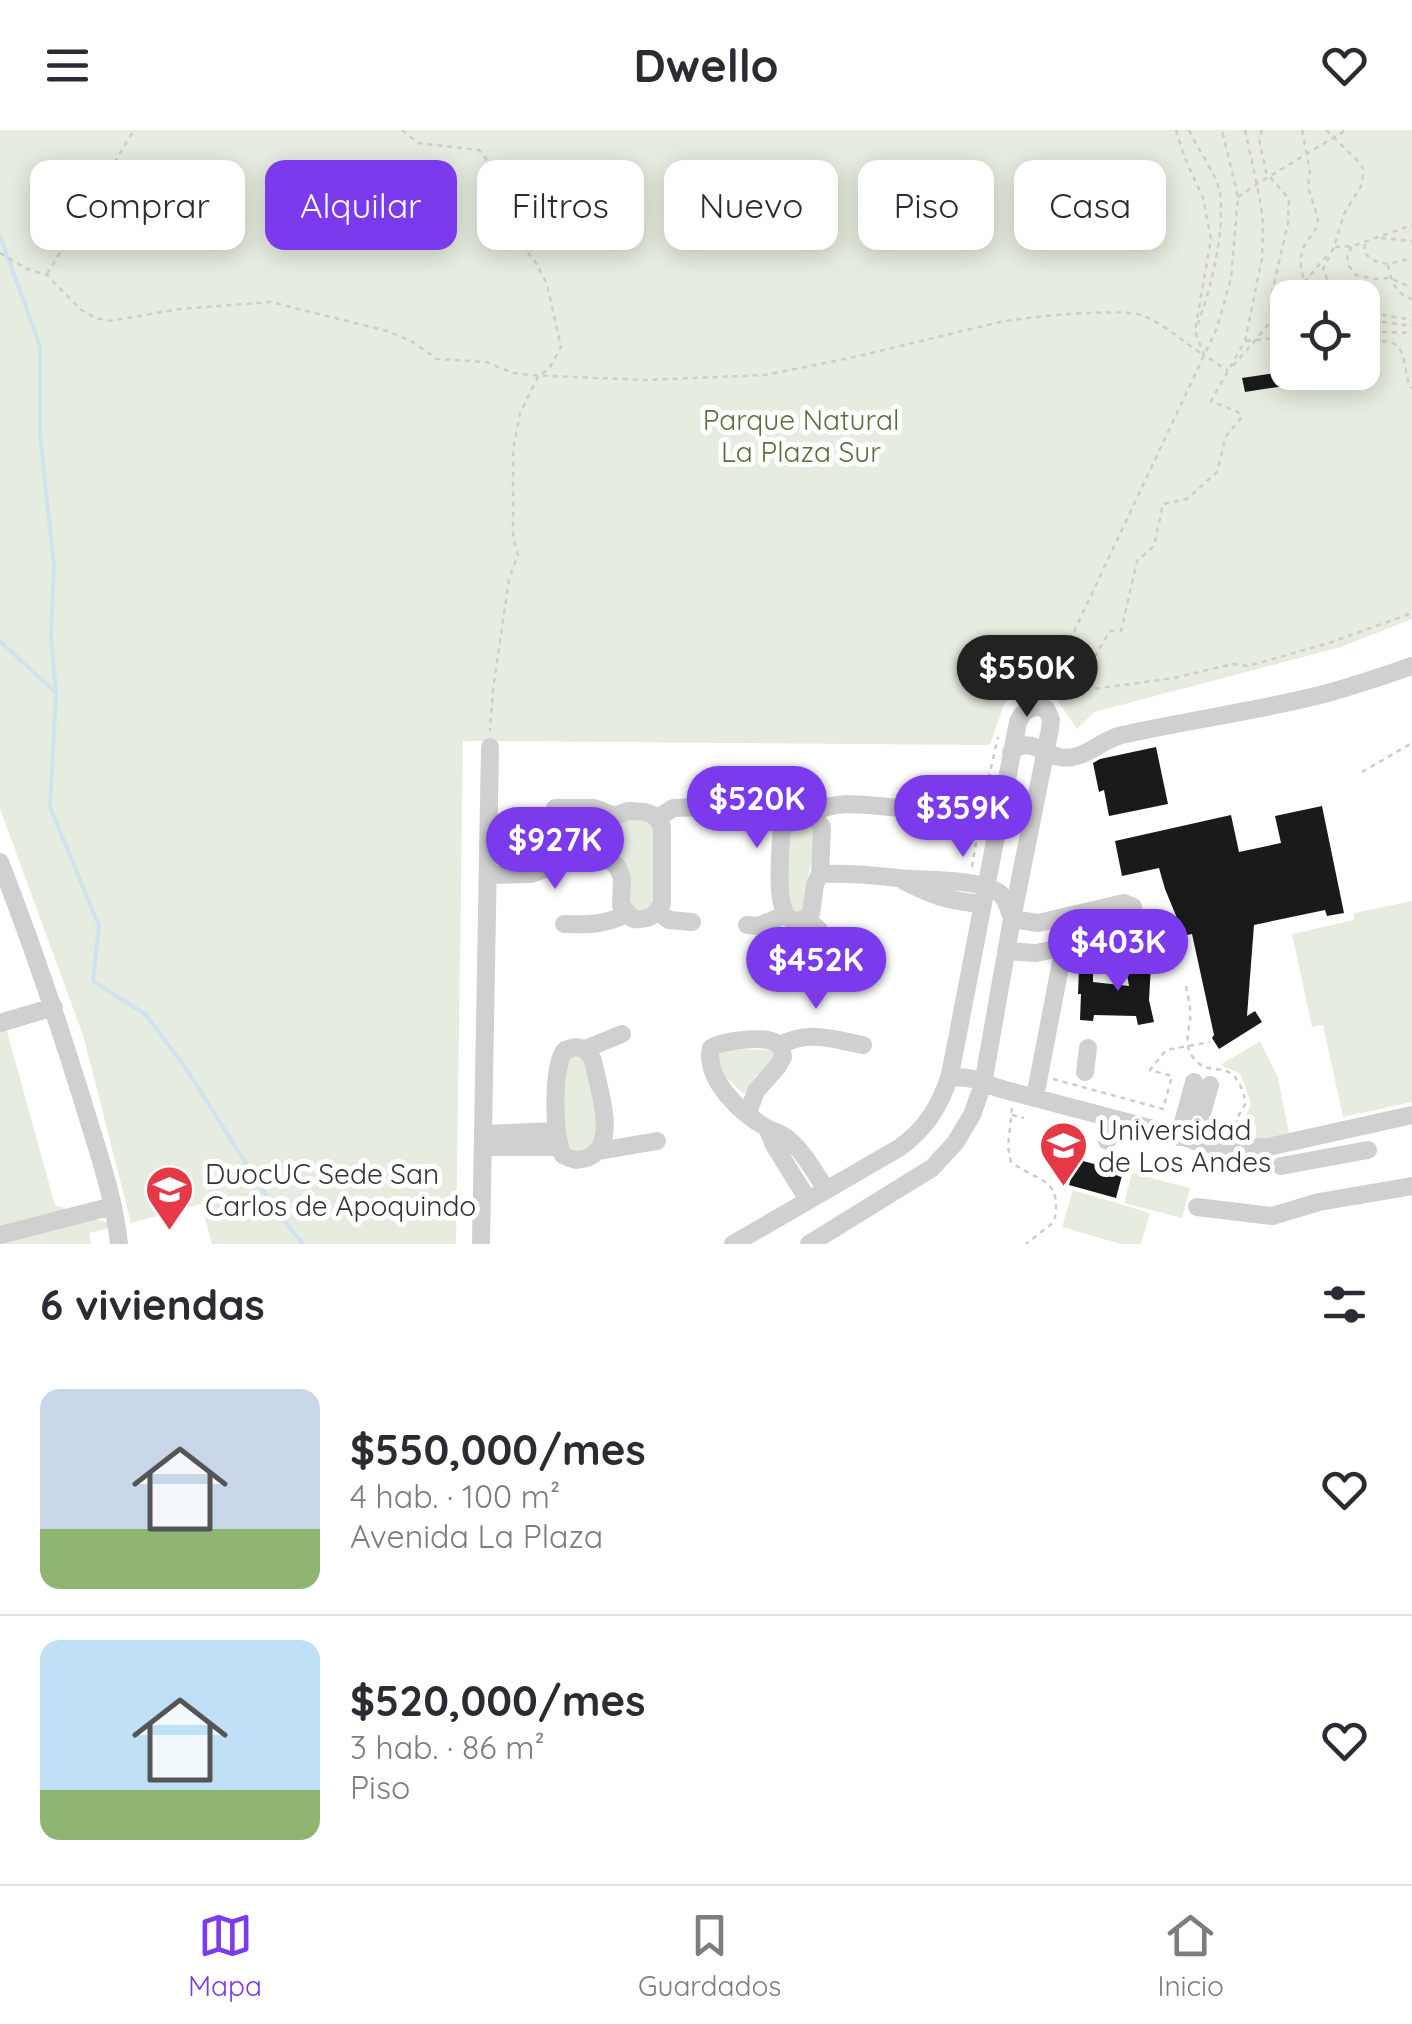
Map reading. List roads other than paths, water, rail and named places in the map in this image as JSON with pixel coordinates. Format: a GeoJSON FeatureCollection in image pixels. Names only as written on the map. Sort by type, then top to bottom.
{"type":"FeatureCollection","features":[{"type":"Feature","properties":{"kind":"street"},"geometry":{"type":"LineString","coordinates":[[1010,752],[1027,744],[1044,753],[1075,757],[1119,736],[1321,694],[1412,666]]}},
{"type":"Feature","properties":{"kind":"street"},"geometry":{"type":"LineString","coordinates":[[733,1244],[910,1140],[936,1110],[949,1079],[1010,752],[1026,710],[1046,709],[1051,719],[984,1084],[972,1115],[932,1168],[809,1244]]}},
{"type":"Feature","properties":{"kind":"street"},"geometry":{"type":"LineString","coordinates":[[481,1244],[490,748]]}},
{"type":"Feature","properties":{"kind":"street"},"geometry":{"type":"LineString","coordinates":[[757,804],[773,809],[785,819]]}},
{"type":"Feature","properties":{"kind":"street"},"geometry":{"type":"LineString","coordinates":[[812,814],[822,807],[839,804],[904,808]]}},
{"type":"Feature","properties":{"kind":"street"},"geometry":{"type":"LineString","coordinates":[[658,818],[674,808],[707,806]]}},
{"type":"Feature","properties":{"kind":"street"},"geometry":{"type":"LineString","coordinates":[[555,808],[594,808],[615,816]]}},
{"type":"Feature","properties":{"kind":"street"},"geometry":{"type":"LineString","coordinates":[[628,810],[649,812],[658,818],[662,827],[662,903],[658,912],[645,920],[633,919],[621,905],[622,878],[608,854],[608,830],[615,816],[628,810]]}},
{"type":"Feature","properties":{"kind":"street"},"geometry":{"type":"LineString","coordinates":[[796,811],[812,814],[822,827],[820,874],[811,914],[798,922],[791,921],[780,901],[782,827],[785,819],[796,811]]}},
{"type":"Feature","properties":{"kind":"street"},"geometry":{"type":"LineString","coordinates":[[488,855],[537,853],[575,858],[608,854]]}},
{"type":"Feature","properties":{"kind":"street"},"geometry":{"type":"LineString","coordinates":[[488,875],[541,872],[575,858]]}},
{"type":"Feature","properties":{"kind":"street"},"geometry":{"type":"LineString","coordinates":[[0,862],[54,1007],[113,1206],[118,1235]]}},
{"type":"Feature","properties":{"kind":"street"},"geometry":{"type":"LineString","coordinates":[[820,874],[933,878],[983,896],[997,892],[1005,898],[1012,919]]}},
{"type":"Feature","properties":{"kind":"street"},"geometry":{"type":"LineString","coordinates":[[1007,950],[1030,954],[1064,948],[1131,934],[1137,926],[1127,903],[1030,923],[1012,919]]}},
{"type":"Feature","properties":{"kind":"street"},"geometry":{"type":"LineString","coordinates":[[658,912],[669,920],[692,922]]}},
{"type":"Feature","properties":{"kind":"street"},"geometry":{"type":"LineString","coordinates":[[564,924],[596,925],[627,914]]}},
{"type":"Feature","properties":{"kind":"street"},"geometry":{"type":"LineString","coordinates":[[747,925],[758,926],[785,915]]}},
{"type":"Feature","properties":{"kind":"street"},"geometry":{"type":"LineString","coordinates":[[1035,1097],[1064,948],[1063,918]]}},
{"type":"Feature","properties":{"kind":"street"},"geometry":{"type":"LineString","coordinates":[[806,919],[819,930],[826,952]]}},
{"type":"Feature","properties":{"kind":"street"},"geometry":{"type":"LineString","coordinates":[[0,1023],[54,1007]]}},
{"type":"Feature","properties":{"kind":"street"},"geometry":{"type":"LineString","coordinates":[[584,1049],[622,1034]]}},
{"type":"Feature","properties":{"kind":"street"},"geometry":{"type":"LineString","coordinates":[[780,1046],[798,1037],[811,1036],[864,1045]]}},
{"type":"Feature","properties":{"kind":"street"},"geometry":{"type":"LineString","coordinates":[[748,1114],[756,1091],[783,1057],[780,1046],[769,1040],[722,1042],[711,1048],[709,1063],[737,1106],[766,1128],[790,1140],[826,1189]]}},
{"type":"Feature","properties":{"kind":"street"},"geometry":{"type":"LineString","coordinates":[[599,1151],[606,1128],[590,1053],[576,1047],[565,1050],[557,1073],[558,1139],[563,1156],[578,1160],[599,1151],[657,1141]]}},
{"type":"Feature","properties":{"kind":"street"},"geometry":{"type":"LineString","coordinates":[[1085,1072],[1088,1048]]}},
{"type":"Feature","properties":{"kind":"street"},"geometry":{"type":"LineString","coordinates":[[949,1079],[963,1076],[1218,1148],[1254,1149],[1412,1115]]}},
{"type":"Feature","properties":{"kind":"street"},"geometry":{"type":"LineString","coordinates":[[1187,1139],[1202,1083]]}},
{"type":"Feature","properties":{"kind":"street"},"geometry":{"type":"LineString","coordinates":[[1107,1141],[1114,1119]]}},
{"type":"Feature","properties":{"kind":"street"},"geometry":{"type":"LineString","coordinates":[[766,1128],[808,1200]]}},
{"type":"Feature","properties":{"kind":"street"},"geometry":{"type":"LineString","coordinates":[[483,1141],[558,1139]]}},
{"type":"Feature","properties":{"kind":"street"},"geometry":{"type":"LineString","coordinates":[[1281,1166],[1368,1150]]}},
{"type":"Feature","properties":{"kind":"street"},"geometry":{"type":"LineString","coordinates":[[1197,1207],[1272,1216],[1319,1202],[1412,1186]]}},
{"type":"Feature","properties":{"kind":"street"},"geometry":{"type":"LineString","coordinates":[[0,1235],[113,1206]]}},
{"type":"Feature","properties":{"kind":"waterway"},"geometry":{"type":"LineString","coordinates":[[0,236],[40,346],[40,436],[54,565],[51,637],[56,693],[50,807],[99,926],[93,981],[145,1014],[185,1067],[277,1212],[303,1244]]}},
{"type":"Feature","properties":{"kind":"waterway"},"geometry":{"type":"LineString","coordinates":[[0,641],[55,692]]}},
{"type":"Feature","properties":{"kind":"place","name":"Universidad de Los Andes"},"geometry":{"type":"Point","coordinates":[1063,1188]}},
{"type":"Feature","properties":{"kind":"place","name":"DuocUC Sede San Carlos de Apoquindo"},"geometry":{"type":"Point","coordinates":[170,1232]}},
{"type":"Feature","properties":{"kind":"park label","name":"Parque Natural La Plaza Sur"},"geometry":{"type":"Point","coordinates":[801,436]}}]}
